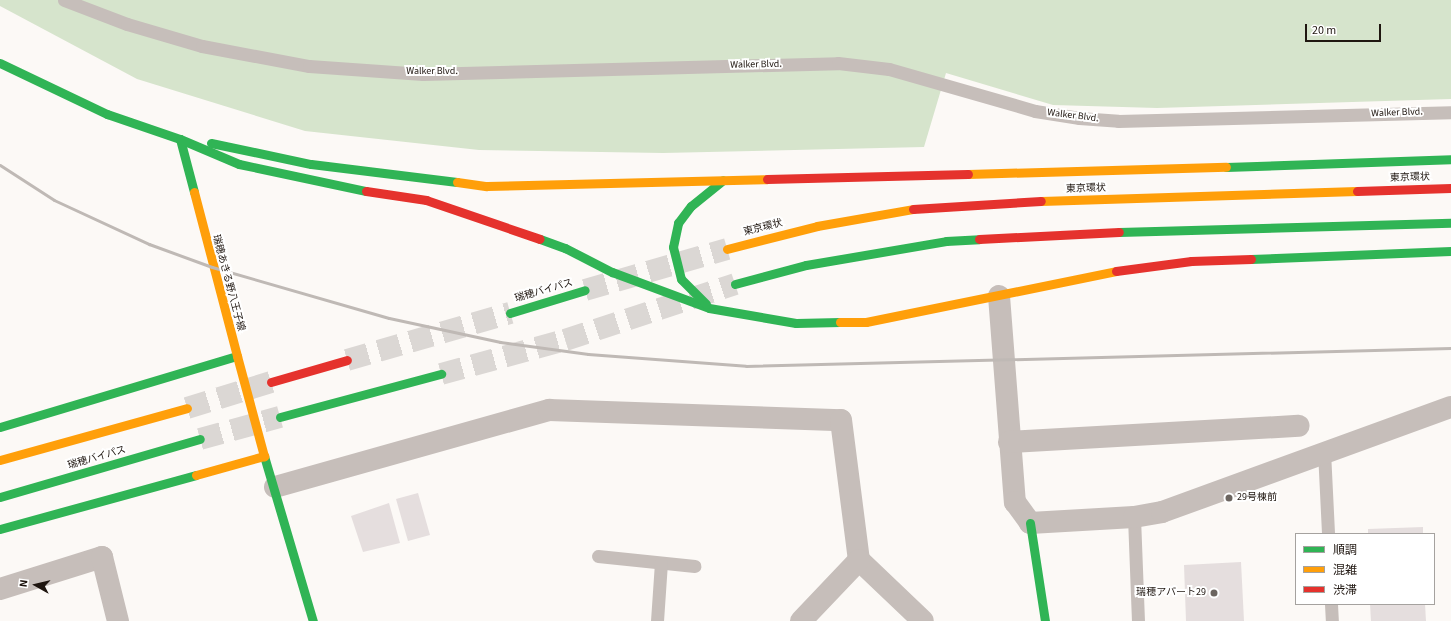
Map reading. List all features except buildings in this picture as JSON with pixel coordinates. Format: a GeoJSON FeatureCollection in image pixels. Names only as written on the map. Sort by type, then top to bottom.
{"type":"FeatureCollection","features":[{"type":"Feature","properties":{"kind":"main road"},"geometry":{"type":"LineString","coordinates":[[0,63],[107,114],[180,139],[239,164],[350,188],[426,200],[493,221],[564,248],[612,272],[710,308],[796,323],[866,322],[1119,270],[1191,261],[1451,251]]}},
{"type":"Feature","properties":{"kind":"main road"},"geometry":{"type":"LineString","coordinates":[[180,139],[230,145],[312,164],[486,186],[1173,169],[1451,159]]}},
{"type":"Feature","properties":{"kind":"main road","name":"瑞穂あきる野八王子線"},"geometry":{"type":"LineString","coordinates":[[180,139],[264,456],[275,487],[313,621]]}},
{"type":"Feature","properties":{"kind":"main road"},"geometry":{"type":"LineString","coordinates":[[710,308],[682,279],[673,247],[678,223],[691,206],[723,180]]}},
{"type":"Feature","properties":{"kind":"main road","name":"東京環状"},"geometry":{"type":"LineString","coordinates":[[727,249],[817,226],[905,209],[980,203],[1451,188]]}},
{"type":"Feature","properties":{"kind":"main road"},"geometry":{"type":"LineString","coordinates":[[736,284],[806,265],[946,241],[1092,234],[1451,223]]}},
{"type":"Feature","properties":{"kind":"main road","name":"瑞穂バイパス"},"geometry":{"type":"LineString","coordinates":[[510,313],[585,290]]}},
{"type":"Feature","properties":{"kind":"main road"},"geometry":{"type":"LineString","coordinates":[[0,427],[237,356]]}},
{"type":"Feature","properties":{"kind":"main road"},"geometry":{"type":"LineString","coordinates":[[271,382],[347,360]]}},
{"type":"Feature","properties":{"kind":"main road"},"geometry":{"type":"LineString","coordinates":[[280,417],[441,374]]}},
{"type":"Feature","properties":{"kind":"main road"},"geometry":{"type":"LineString","coordinates":[[0,460],[187,408]]}},
{"type":"Feature","properties":{"kind":"main road","name":"瑞穂バイパス"},"geometry":{"type":"LineString","coordinates":[[0,497],[200,439]]}},
{"type":"Feature","properties":{"kind":"main road"},"geometry":{"type":"LineString","coordinates":[[0,529],[264,456]]}},
{"type":"Feature","properties":{"kind":"main road"},"geometry":{"type":"LineString","coordinates":[[1030,523],[1045,621]]}},
{"type":"Feature","properties":{"kind":"street"},"geometry":{"type":"LineString","coordinates":[[998,296],[1015,502],[1030,523],[1134,516],[1162,512],[1324,451],[1451,406]]}},
{"type":"Feature","properties":{"kind":"street"},"geometry":{"type":"LineString","coordinates":[[275,487],[549,410],[841,420],[859,560],[923,621]]}},
{"type":"Feature","properties":{"kind":"street"},"geometry":{"type":"LineString","coordinates":[[1009,442],[1299,426]]}},
{"type":"Feature","properties":{"kind":"street"},"geometry":{"type":"LineString","coordinates":[[0,589],[102,557],[118,621]]}},
{"type":"Feature","properties":{"kind":"street"},"geometry":{"type":"LineString","coordinates":[[801,621],[859,560]]}},
{"type":"Feature","properties":{"kind":"lane","name":"Walker Blvd."},"geometry":{"type":"LineString","coordinates":[[64,0],[127,24],[202,46],[309,66],[423,74],[838,63],[889,69],[1035,111],[1079,118],[1118,121],[1451,112]]}},
{"type":"Feature","properties":{"kind":"lane"},"geometry":{"type":"LineString","coordinates":[[1324,451],[1328,533]]}},
{"type":"Feature","properties":{"kind":"lane"},"geometry":{"type":"LineString","coordinates":[[1134,516],[1138,621]]}},
{"type":"Feature","properties":{"kind":"lane"},"geometry":{"type":"LineString","coordinates":[[598,556],[694,566]]}},
{"type":"Feature","properties":{"kind":"lane"},"geometry":{"type":"LineString","coordinates":[[657,621],[661,563]]}},
{"type":"Feature","properties":{"kind":"lane"},"geometry":{"type":"LineString","coordinates":[[1331,605],[1332,621]]}},
{"type":"Feature","properties":{"kind":"green space"},"geometry":{"type":"Polygon","coordinates":[[[0,0],[1451,0],[1451,99],[1157,108],[1053,105],[946,73],[924,147],[663,153],[479,150],[305,131],[137,79],[0,6],[0,0]]]}},
{"type":"Feature","properties":{"kind":"tunnel"},"geometry":{"type":"LineString","coordinates":[[585,290],[727,249]]}},
{"type":"Feature","properties":{"kind":"tunnel"},"geometry":{"type":"LineString","coordinates":[[441,374],[565,340],[735,284]]}},
{"type":"Feature","properties":{"kind":"tunnel"},"geometry":{"type":"LineString","coordinates":[[347,360],[510,313]]}},
{"type":"Feature","properties":{"kind":"tunnel"},"geometry":{"type":"LineString","coordinates":[[187,408],[271,382]]}},
{"type":"Feature","properties":{"kind":"tunnel"},"geometry":{"type":"LineString","coordinates":[[200,439],[280,417]]}},
{"type":"Feature","properties":{"kind":"railway"},"geometry":{"type":"LineString","coordinates":[[0,165],[54,200],[149,244],[212,267],[389,318],[500,342],[588,354],[746,366],[1451,348]]}},
{"type":"Feature","properties":{"kind":"traffic: fast"},"geometry":{"type":"LineString","coordinates":[[0,63],[107,114],[180,139],[194,192]]}},
{"type":"Feature","properties":{"kind":"traffic: fast"},"geometry":{"type":"LineString","coordinates":[[180,139],[239,164],[366,191]]}},
{"type":"Feature","properties":{"kind":"traffic: fast"},"geometry":{"type":"LineString","coordinates":[[211,143],[311,164],[457,182]]}},
{"type":"Feature","properties":{"kind":"traffic: fast"},"geometry":{"type":"LineString","coordinates":[[1226,167],[1451,159]]}},
{"type":"Feature","properties":{"kind":"traffic: fast"},"geometry":{"type":"LineString","coordinates":[[706,304],[681,279],[673,247],[678,223],[691,206],[723,180]]}},
{"type":"Feature","properties":{"kind":"traffic: fast"},"geometry":{"type":"LineString","coordinates":[[1119,232],[1451,223]]}},
{"type":"Feature","properties":{"kind":"traffic: fast"},"geometry":{"type":"LineString","coordinates":[[540,239],[565,248],[612,272],[709,308],[796,323],[840,322]]}},
{"type":"Feature","properties":{"kind":"traffic: fast"},"geometry":{"type":"LineString","coordinates":[[735,284],[806,265],[946,241],[979,239]]}},
{"type":"Feature","properties":{"kind":"traffic: fast"},"geometry":{"type":"LineString","coordinates":[[1251,259],[1451,251]]}},
{"type":"Feature","properties":{"kind":"traffic: fast"},"geometry":{"type":"LineString","coordinates":[[510,313],[585,290]]}},
{"type":"Feature","properties":{"kind":"traffic: fast"},"geometry":{"type":"LineString","coordinates":[[0,427],[237,356]]}},
{"type":"Feature","properties":{"kind":"traffic: fast"},"geometry":{"type":"LineString","coordinates":[[280,417],[441,374]]}},
{"type":"Feature","properties":{"kind":"traffic: fast"},"geometry":{"type":"LineString","coordinates":[[0,497],[200,439]]}},
{"type":"Feature","properties":{"kind":"traffic: fast"},"geometry":{"type":"LineString","coordinates":[[264,456],[313,621]]}},
{"type":"Feature","properties":{"kind":"traffic: fast"},"geometry":{"type":"LineString","coordinates":[[0,529],[196,475]]}},
{"type":"Feature","properties":{"kind":"traffic: fast"},"geometry":{"type":"LineString","coordinates":[[1030,523],[1045,621]]}},
{"type":"Feature","properties":{"kind":"traffic: slow"},"geometry":{"type":"LineString","coordinates":[[968,174],[1226,167]]}},
{"type":"Feature","properties":{"kind":"traffic: slow"},"geometry":{"type":"LineString","coordinates":[[457,182],[487,186],[767,179]]}},
{"type":"Feature","properties":{"kind":"traffic: slow"},"geometry":{"type":"LineString","coordinates":[[1041,201],[1357,191]]}},
{"type":"Feature","properties":{"kind":"traffic: slow"},"geometry":{"type":"LineString","coordinates":[[194,192],[237,356]]}},
{"type":"Feature","properties":{"kind":"traffic: slow"},"geometry":{"type":"LineString","coordinates":[[727,249],[817,226],[913,209]]}},
{"type":"Feature","properties":{"kind":"traffic: slow"},"geometry":{"type":"LineString","coordinates":[[840,322],[866,322],[1116,271]]}},
{"type":"Feature","properties":{"kind":"traffic: slow"},"geometry":{"type":"LineString","coordinates":[[237,356],[264,456]]}},
{"type":"Feature","properties":{"kind":"traffic: slow"},"geometry":{"type":"LineString","coordinates":[[0,460],[187,408]]}},
{"type":"Feature","properties":{"kind":"traffic: slow"},"geometry":{"type":"LineString","coordinates":[[196,475],[264,456]]}},
{"type":"Feature","properties":{"kind":"traffic: jam"},"geometry":{"type":"LineString","coordinates":[[767,179],[968,174]]}},
{"type":"Feature","properties":{"kind":"traffic: jam"},"geometry":{"type":"LineString","coordinates":[[1357,191],[1451,188]]}},
{"type":"Feature","properties":{"kind":"traffic: jam"},"geometry":{"type":"LineString","coordinates":[[366,191],[426,200],[540,239]]}},
{"type":"Feature","properties":{"kind":"traffic: jam"},"geometry":{"type":"LineString","coordinates":[[913,209],[1041,201]]}},
{"type":"Feature","properties":{"kind":"traffic: jam"},"geometry":{"type":"LineString","coordinates":[[979,239],[1119,232]]}},
{"type":"Feature","properties":{"kind":"traffic: jam"},"geometry":{"type":"LineString","coordinates":[[1116,271],[1191,261],[1251,259]]}},
{"type":"Feature","properties":{"kind":"traffic: jam"},"geometry":{"type":"LineString","coordinates":[[271,382],[347,360]]}},
{"type":"Feature","properties":{"kind":"place","name":"29号棟前"},"geometry":{"type":"Point","coordinates":[1229,498]}},
{"type":"Feature","properties":{"kind":"place","name":"瑞穂アパート29"},"geometry":{"type":"Point","coordinates":[1214,593]}}]}
